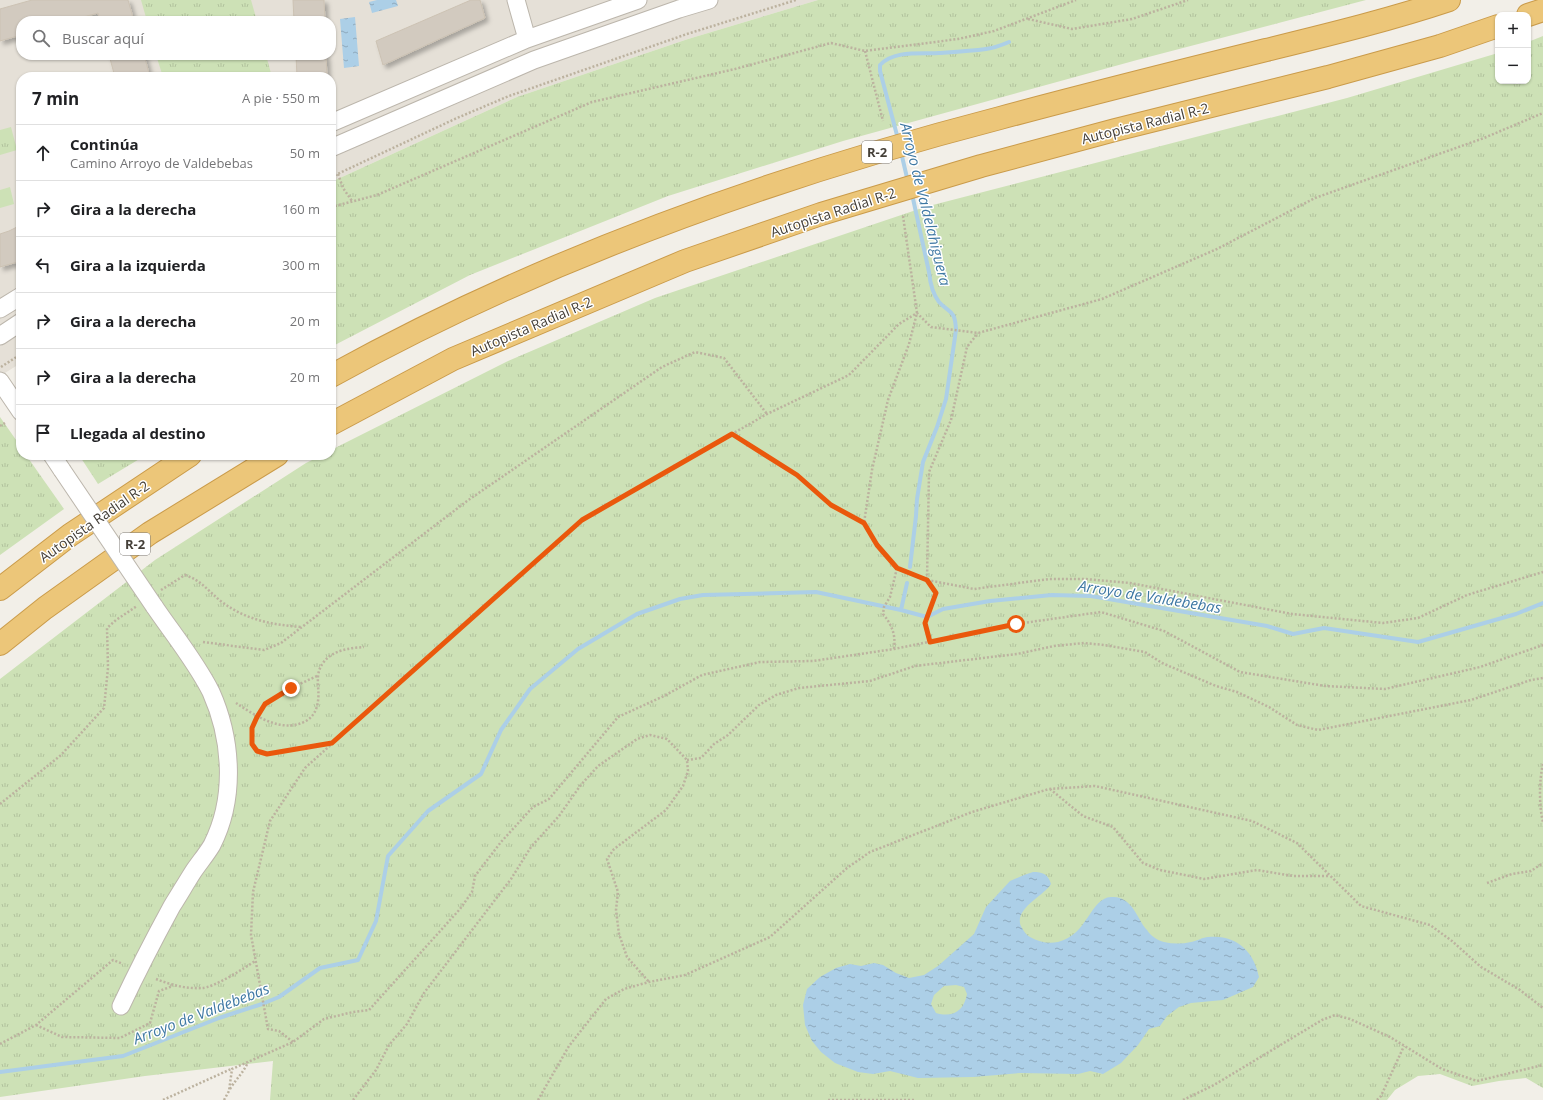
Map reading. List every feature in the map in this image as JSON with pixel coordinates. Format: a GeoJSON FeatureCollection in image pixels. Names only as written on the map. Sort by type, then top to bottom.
{"type":"FeatureCollection","features":[{"type":"Feature","properties":{"kind":"highway","name":"R-2"},"geometry":{"type":"LineString","coordinates":[[336,373],[384,346],[533,276],[623,239],[743,196],[896,146],[1338,32],[1449,0]]}},
{"type":"Feature","properties":{"kind":"highway"},"geometry":{"type":"LineString","coordinates":[[1531,14],[1543,10]]}},
{"type":"Feature","properties":{"kind":"highway","name":"Autopista Radial R-2"},"geometry":{"type":"LineString","coordinates":[[336,421],[454,359],[686,261],[821,214],[981,166],[1115,130],[1336,75],[1440,46],[1495,27]]}},
{"type":"Feature","properties":{"kind":"highway","name":"Autopista Radial R-2"},"geometry":{"type":"LineString","coordinates":[[0,589],[70,535],[182,460]]}},
{"type":"Feature","properties":{"kind":"highway","name":"R-2"},"geometry":{"type":"LineString","coordinates":[[0,644],[45,608],[150,533],[269,460]]}},
{"type":"Feature","properties":{"kind":"street"},"geometry":{"type":"LineString","coordinates":[[516,0],[527,39]]}},
{"type":"Feature","properties":{"kind":"street"},"geometry":{"type":"LineString","coordinates":[[336,121],[527,39],[638,0]]}},
{"type":"Feature","properties":{"kind":"street"},"geometry":{"type":"LineString","coordinates":[[336,146],[534,60],[709,0]]}},
{"type":"Feature","properties":{"kind":"street"},"geometry":{"type":"LineString","coordinates":[[0,309],[16,299]]}},
{"type":"Feature","properties":{"kind":"street"},"geometry":{"type":"LineString","coordinates":[[0,336],[16,325]]}},
{"type":"Feature","properties":{"kind":"street"},"geometry":{"type":"LineString","coordinates":[[0,381],[16,405]]}},
{"type":"Feature","properties":{"kind":"street"},"geometry":{"type":"LineString","coordinates":[[55,460],[152,600],[197,669],[210,692],[220,716],[226,748],[228,797],[221,824],[211,846],[172,906],[137,970],[121,1006]]}},
{"type":"Feature","properties":{"kind":"path"},"geometry":{"type":"LineString","coordinates":[[352,201],[343,188],[338,174],[457,118],[509,96],[680,37],[796,0]]}},
{"type":"Feature","properties":{"kind":"path"},"geometry":{"type":"LineString","coordinates":[[336,206],[377,195],[592,102],[735,69],[831,43],[865,51],[958,39],[994,31],[1076,0]]}},
{"type":"Feature","properties":{"kind":"path"},"geometry":{"type":"LineString","coordinates":[[1027,19],[1072,29],[1132,19],[1188,0]]}},
{"type":"Feature","properties":{"kind":"path"},"geometry":{"type":"LineString","coordinates":[[865,51],[883,121]]}},
{"type":"Feature","properties":{"kind":"path"},"geometry":{"type":"LineString","coordinates":[[917,314],[931,327],[978,333],[1102,299],[1217,249],[1315,198],[1484,138],[1539,116],[1543,113]]}},
{"type":"Feature","properties":{"kind":"path"},"geometry":{"type":"LineString","coordinates":[[1539,116],[1543,118]]}},
{"type":"Feature","properties":{"kind":"path"},"geometry":{"type":"LineString","coordinates":[[864,523],[872,470],[888,400],[917,314],[903,216]]}},
{"type":"Feature","properties":{"kind":"path"},"geometry":{"type":"LineString","coordinates":[[293,1042],[279,1031],[268,1029],[251,935],[253,892],[270,821],[305,768],[582,520],[767,414],[849,376],[899,324],[917,314]]}},
{"type":"Feature","properties":{"kind":"path"},"geometry":{"type":"LineString","coordinates":[[930,642],[925,623],[936,593],[927,580],[929,472],[951,420],[967,347],[978,333]]}},
{"type":"Feature","properties":{"kind":"path"},"geometry":{"type":"LineString","coordinates":[[203,642],[264,650],[281,643],[467,501],[662,367],[695,352],[724,358],[767,414]]}},
{"type":"Feature","properties":{"kind":"path"},"geometry":{"type":"LineString","coordinates":[[0,368],[16,357]]}},
{"type":"Feature","properties":{"kind":"path"},"geometry":{"type":"LineString","coordinates":[[0,426],[5,423]]}},
{"type":"Feature","properties":{"kind":"path"},"geometry":{"type":"LineString","coordinates":[[732,434],[797,475],[831,505],[864,523],[877,545],[897,568],[927,580],[974,589],[1049,578],[1085,579],[1130,583],[1292,614],[1383,623],[1418,618],[1467,595],[1543,572]]}},
{"type":"Feature","properties":{"kind":"path"},"geometry":{"type":"LineString","coordinates":[[894,649],[894,633],[891,624],[883,614],[884,607],[890,596],[897,568]]}},
{"type":"Feature","properties":{"kind":"path"},"geometry":{"type":"LineString","coordinates":[[0,804],[61,755],[104,708],[108,668],[107,628],[116,620],[152,600],[185,575],[195,578],[222,602],[241,613],[264,622],[303,627]]}},
{"type":"Feature","properties":{"kind":"path"},"geometry":{"type":"LineString","coordinates":[[163,1100],[293,1042],[324,1019],[369,1010],[460,909],[472,892],[475,876],[501,842],[533,807],[549,799],[618,717],[664,696],[702,675],[760,662],[812,661],[894,649],[1016,624],[1101,612],[1164,631],[1240,672],[1325,686],[1385,689],[1480,667],[1543,645]]}},
{"type":"Feature","properties":{"kind":"path"},"geometry":{"type":"LineString","coordinates":[[687,760],[701,758],[714,744],[728,735],[759,705],[776,695],[799,688],[870,682],[915,666],[1017,654],[1054,646],[1076,644],[1104,645],[1145,652],[1162,663],[1216,686],[1237,692],[1269,708],[1297,725],[1318,730],[1471,700],[1531,680],[1543,678]]}},
{"type":"Feature","properties":{"kind":"path"},"geometry":{"type":"LineString","coordinates":[[236,703],[257,717],[288,726],[297,725],[307,720],[314,714],[318,703],[319,692],[317,676],[323,663],[336,653],[347,648],[364,647]]}},
{"type":"Feature","properties":{"kind":"path"},"geometry":{"type":"LineString","coordinates":[[317,676],[291,688],[265,704],[252,728],[252,744],[257,751],[267,754],[332,743]]}},
{"type":"Feature","properties":{"kind":"path"},"geometry":{"type":"LineString","coordinates":[[354,1100],[376,1070],[388,1045],[407,1024],[424,993],[512,879],[531,847],[559,816],[580,786],[598,766],[637,739],[650,735],[667,739],[687,760],[688,771],[683,786],[666,810],[614,848],[607,859],[618,892],[616,910],[619,934],[627,957],[649,982]]}},
{"type":"Feature","properties":{"kind":"path"},"geometry":{"type":"LineString","coordinates":[[1543,764],[1540,773],[1541,815],[1543,822]]}},
{"type":"Feature","properties":{"kind":"path"},"geometry":{"type":"LineString","coordinates":[[538,1100],[569,1046],[606,999],[624,989],[649,982],[686,975],[770,937],[847,868],[870,852],[972,812],[1049,789],[1095,786],[1252,821],[1297,843],[1361,906],[1430,925],[1452,941],[1481,967],[1520,990],[1543,1008]]}},
{"type":"Feature","properties":{"kind":"path"},"geometry":{"type":"LineString","coordinates":[[1049,789],[1083,816],[1113,828],[1142,863],[1160,870],[1204,879],[1258,870],[1293,876],[1330,876]]}},
{"type":"Feature","properties":{"kind":"path"},"geometry":{"type":"LineString","coordinates":[[1487,884],[1512,874],[1531,871],[1543,863]]}},
{"type":"Feature","properties":{"kind":"path"},"geometry":{"type":"LineString","coordinates":[[0,1044],[36,1025],[113,960],[123,964]]}},
{"type":"Feature","properties":{"kind":"path"},"geometry":{"type":"LineString","coordinates":[[156,979],[173,986],[204,988],[238,972],[255,961]]}},
{"type":"Feature","properties":{"kind":"path"},"geometry":{"type":"LineString","coordinates":[[36,1025],[62,1037],[120,1038],[150,1023],[159,991],[173,986]]}},
{"type":"Feature","properties":{"kind":"path"},"geometry":{"type":"LineString","coordinates":[[1183,1100],[1214,1085],[1322,1020],[1336,1015],[1350,1019],[1390,1037],[1442,1069],[1477,1081],[1543,1065]]}},
{"type":"Feature","properties":{"kind":"path"},"geometry":{"type":"LineString","coordinates":[[1377,1100],[1381,1096],[1404,1046]]}},
{"type":"Feature","properties":{"kind":"path"},"geometry":{"type":"LineString","coordinates":[[224,1100],[238,1076],[245,1071],[249,1061]]}},
{"type":"Feature","properties":{"kind":"path"},"geometry":{"type":"LineString","coordinates":[[229,1091],[232,1069]]}},
{"type":"Feature","properties":{"kind":"path"},"geometry":{"type":"LineString","coordinates":[[828,1100],[915,1100]]}},
{"type":"Feature","properties":{"kind":"shaded area"},"geometry":{"type":"Polygon","coordinates":[[[0,0],[818,0],[688,39],[517,97],[336,180],[336,72],[16,72],[16,366],[0,376],[0,0]]]}},
{"type":"Feature","properties":{"kind":"green space"},"geometry":{"type":"Polygon","coordinates":[[[141,0],[251,0],[256,16],[146,16],[141,0]]]}},
{"type":"Feature","properties":{"kind":"green space"},"geometry":{"type":"Polygon","coordinates":[[[818,0],[1366,0],[1137,60],[843,141],[668,196],[470,275],[336,344],[336,180],[517,97],[688,39],[818,0]]]}},
{"type":"Feature","properties":{"kind":"green space"},"geometry":{"type":"Polygon","coordinates":[[[1543,36],[1543,1088],[1526,1078],[1472,1086],[1440,1074],[1418,1076],[1395,1090],[1387,1100],[270,1100],[273,1061],[145,1076],[0,1097],[0,679],[155,560],[306,463],[312,460],[336,460],[336,447],[508,361],[655,298],[925,207],[1347,98],[1495,54],[1495,84],[1531,84],[1531,41],[1543,36]]]}},
{"type":"Feature","properties":{"kind":"green space"},"geometry":{"type":"Polygon","coordinates":[[[158,60],[267,60],[271,72],[161,72],[158,60]]]}},
{"type":"Feature","properties":{"kind":"green space"},"geometry":{"type":"Polygon","coordinates":[[[11,127],[16,150],[0,155],[0,130],[11,127]]]}},
{"type":"Feature","properties":{"kind":"green space"},"geometry":{"type":"Polygon","coordinates":[[[10,187],[14,204],[0,208],[0,190],[10,187]]]}},
{"type":"Feature","properties":{"kind":"green space"},"geometry":{"type":"Polygon","coordinates":[[[0,417],[16,440],[16,460],[30,460],[64,509],[0,555],[0,417]]]}},
{"type":"Feature","properties":{"kind":"green space"},"geometry":{"type":"Polygon","coordinates":[[[82,460],[138,460],[98,484],[82,460]]]}},
{"type":"Feature","properties":{"kind":"water"},"geometry":{"type":"Polygon","coordinates":[[[377,0],[396,0],[398,6],[372,13],[369,2],[377,0]]]}},
{"type":"Feature","properties":{"kind":"water"},"geometry":{"type":"Polygon","coordinates":[[[355,17],[359,66],[344,68],[340,19],[355,17]]]}},
{"type":"Feature","properties":{"kind":"water"},"geometry":{"type":"Polygon","coordinates":[[[1033,872],[1040,872],[1047,876],[1051,884],[1024,909],[1021,915],[1020,921],[1022,928],[1027,935],[1033,939],[1051,943],[1068,938],[1082,925],[1098,903],[1104,899],[1118,897],[1129,904],[1154,938],[1161,941],[1181,943],[1206,937],[1218,937],[1235,941],[1248,952],[1253,959],[1259,977],[1253,987],[1223,1000],[1191,1003],[1179,1007],[1167,1016],[1160,1026],[1149,1029],[1138,1045],[1121,1063],[1103,1074],[1090,1071],[1078,1074],[1020,1073],[973,1077],[918,1078],[890,1071],[873,1074],[858,1072],[835,1063],[821,1052],[812,1041],[805,1025],[803,1005],[807,989],[820,977],[836,968],[850,964],[861,966],[874,963],[883,965],[896,973],[909,978],[924,975],[938,966],[974,934],[986,907],[1010,881],[1033,872]],[[956,985],[944,986],[934,995],[931,1004],[936,1013],[948,1015],[957,1012],[966,1000],[967,994],[964,987],[956,985]]]}},
{"type":"Feature","properties":{"kind":"building"},"geometry":{"type":"Polygon","coordinates":[[[32,0],[128,0],[133,16],[99,16],[98,13],[87,16],[16,16],[16,36],[0,41],[0,9],[32,0]]]}},
{"type":"Feature","properties":{"kind":"building"},"geometry":{"type":"Polygon","coordinates":[[[293,0],[324,0],[325,16],[294,16],[293,0]]]}},
{"type":"Feature","properties":{"kind":"building"},"geometry":{"type":"Polygon","coordinates":[[[471,0],[480,0],[485,18],[383,65],[376,41],[471,0]]]}},
{"type":"Feature","properties":{"kind":"building"},"geometry":{"type":"Polygon","coordinates":[[[110,60],[145,60],[149,72],[114,72],[110,60]]]}},
{"type":"Feature","properties":{"kind":"building"},"geometry":{"type":"Polygon","coordinates":[[[296,60],[326,60],[327,72],[297,72],[296,60]]]}},
{"type":"Feature","properties":{"kind":"building"},"geometry":{"type":"Polygon","coordinates":[[[16,228],[16,262],[0,267],[0,234],[16,228]]]}},
{"type":"Feature","properties":{"kind":"waterway","name":"Arroyo de Valdelahiguera"},"geometry":{"type":"LineString","coordinates":[[898,139],[880,71],[880,65],[886,60],[900,55],[989,49],[1009,42]]}},
{"type":"Feature","properties":{"kind":"waterway","name":"Arroyo de Valdelahiguera"},"geometry":{"type":"LineString","coordinates":[[901,152],[908,182]]}},
{"type":"Feature","properties":{"kind":"waterway","name":"Arroyo de Valdelahiguera"},"geometry":{"type":"LineString","coordinates":[[910,567],[917,499],[923,462],[946,399],[956,330],[953,315],[939,302],[932,287],[912,194]]}},
{"type":"Feature","properties":{"kind":"waterway","name":"Arroyo de Valdelahiguera"},"geometry":{"type":"LineString","coordinates":[[901,610],[907,583]]}},
{"type":"Feature","properties":{"kind":"waterway","name":"Arroyo de Valdebebas"},"geometry":{"type":"LineString","coordinates":[[0,1072],[123,1056],[219,1018],[279,997],[320,968],[358,960],[376,921],[388,856],[428,811],[481,774],[501,730],[530,689],[578,649],[637,614],[680,599],[703,595],[816,592],[927,617],[943,609],[990,601],[1052,595],[1091,596],[1267,626],[1293,634],[1324,628],[1418,642],[1516,614],[1543,603]]}},
{"type":"Feature","properties":{"kind":"route"},"geometry":{"type":"LineString","coordinates":[[291,688],[265,704],[257,717],[252,728],[252,744],[257,751],[267,754],[332,743],[582,520],[732,434],[797,475],[831,505],[864,523],[877,545],[897,568],[927,580],[936,593],[925,623],[930,642],[1016,624]]}}]}
